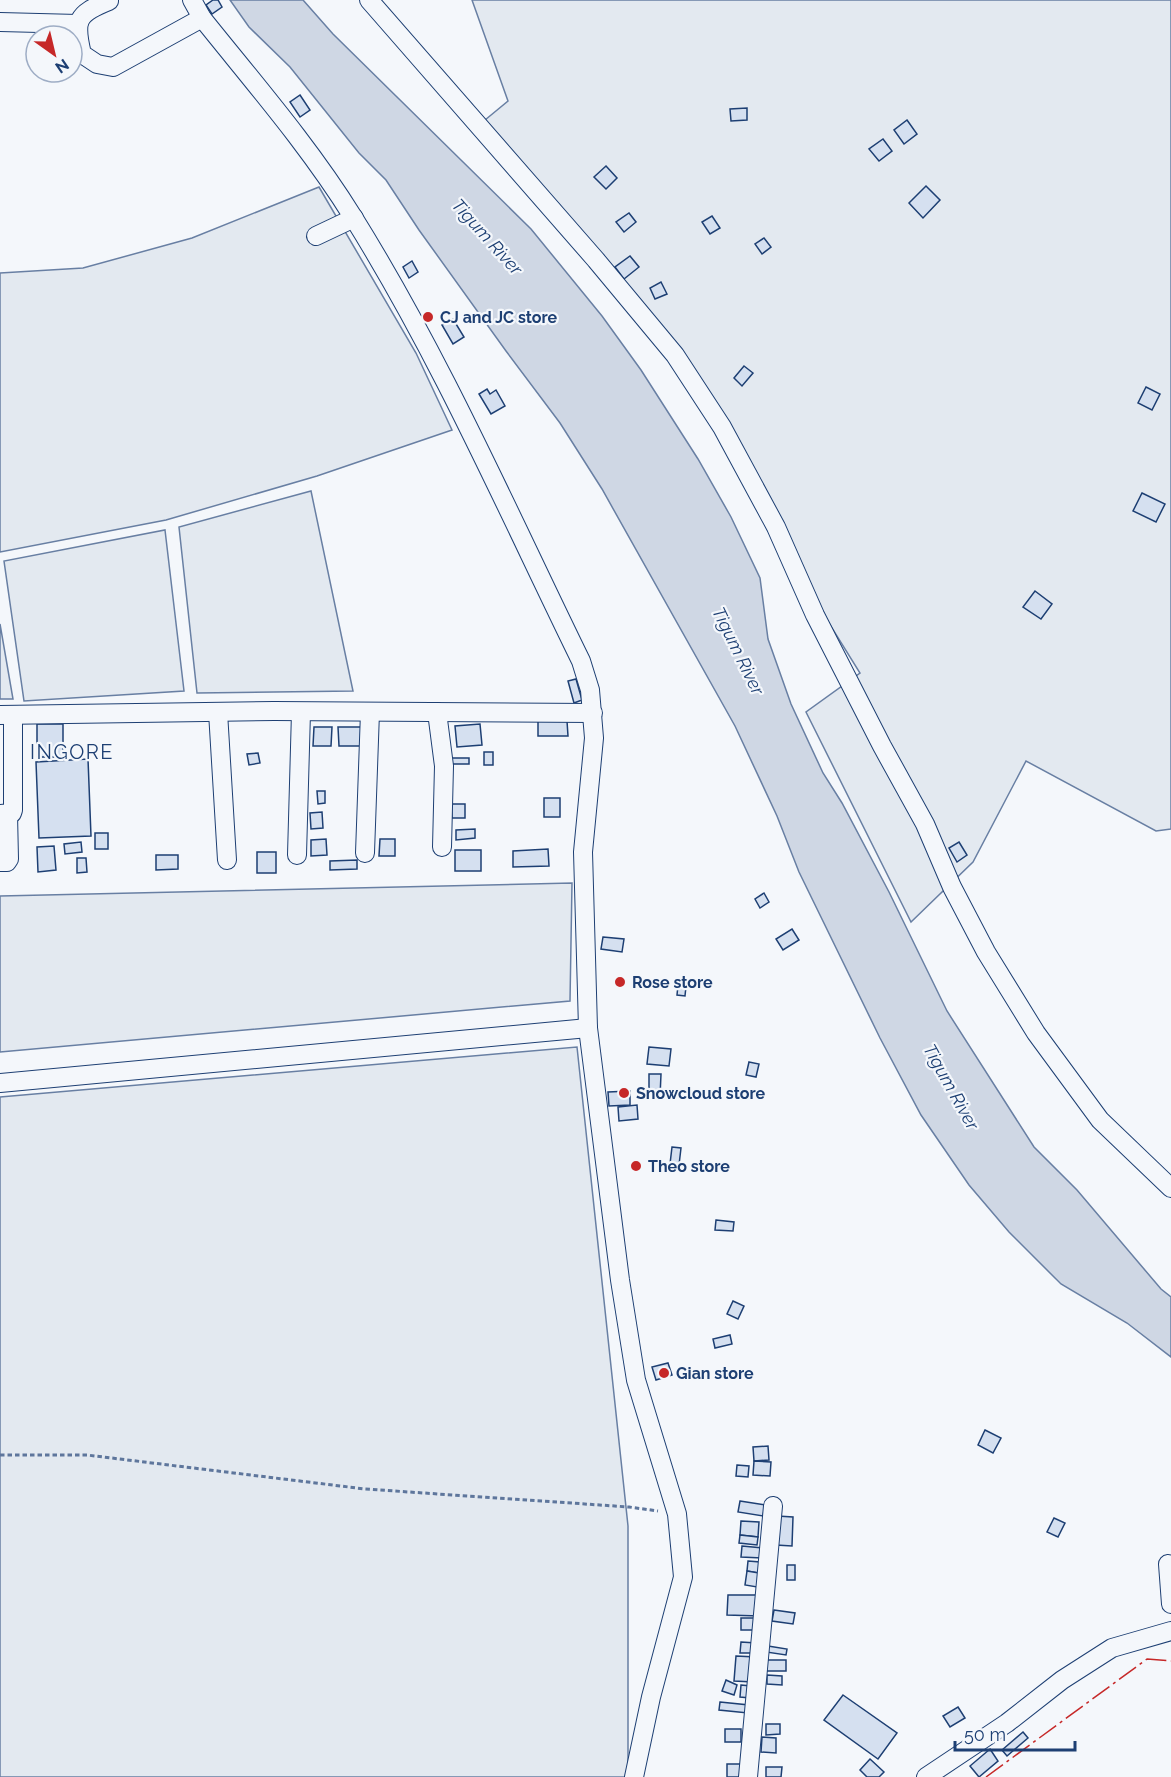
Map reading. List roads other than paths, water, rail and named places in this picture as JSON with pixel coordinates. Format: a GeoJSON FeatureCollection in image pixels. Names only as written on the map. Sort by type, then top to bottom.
{"type":"FeatureCollection","features":[{"type":"Feature","properties":{"kind":"street"},"geometry":{"type":"LineString","coordinates":[[192,0],[202,18],[321,167],[354,218],[430,350],[576,650],[590,690],[594,738],[583,852],[588,1028],[620,1280],[636,1380],[678,1514],[683,1577],[651,1696],[634,1777]]}},
{"type":"Feature","properties":{"kind":"street"},"geometry":{"type":"LineString","coordinates":[[0,22],[78,24],[87,10],[109,1]]}},
{"type":"Feature","properties":{"kind":"street"},"geometry":{"type":"LineString","coordinates":[[371,1],[596,260],[675,355],[722,427],[776,527],[815,615],[925,824],[952,887],[986,952],[1035,1033],[1100,1120],[1171,1188]]}},
{"type":"Feature","properties":{"kind":"street"},"geometry":{"type":"LineString","coordinates":[[84,55],[97,64],[113,67],[202,18]]}},
{"type":"Feature","properties":{"kind":"street"},"geometry":{"type":"LineString","coordinates":[[316,236],[354,218]]}},
{"type":"Feature","properties":{"kind":"street"},"geometry":{"type":"LineString","coordinates":[[0,862],[9,860],[4,814],[12,813],[13,810],[6,715],[218,712],[593,712]]}},
{"type":"Feature","properties":{"kind":"street"},"geometry":{"type":"LineString","coordinates":[[218,712],[227,860]]}},
{"type":"Feature","properties":{"kind":"street"},"geometry":{"type":"LineString","coordinates":[[297,855],[301,712]]}},
{"type":"Feature","properties":{"kind":"street"},"geometry":{"type":"LineString","coordinates":[[365,853],[370,712]]}},
{"type":"Feature","properties":{"kind":"street"},"geometry":{"type":"LineString","coordinates":[[437,712],[444,766],[442,847]]}},
{"type":"Feature","properties":{"kind":"street"},"geometry":{"type":"LineString","coordinates":[[0,1083],[588,1028]]}},
{"type":"Feature","properties":{"kind":"street"},"geometry":{"type":"LineString","coordinates":[[748,1777],[773,1506]]}},
{"type":"Feature","properties":{"kind":"street"},"geometry":{"type":"LineString","coordinates":[[1168,1564],[1171,1604]]}},
{"type":"Feature","properties":{"kind":"street"},"geometry":{"type":"LineString","coordinates":[[926,1777],[1007,1723],[1062,1680],[1112,1648],[1171,1631]]}},
{"type":"Feature","properties":{"kind":"water","name":"Tigum River"},"geometry":{"type":"Polygon","coordinates":[[[230,0],[303,0],[333,34],[531,229],[602,316],[641,370],[698,459],[731,517],[760,578],[768,639],[791,704],[823,773],[842,803],[889,892],[947,1011],[1034,1147],[1077,1190],[1161,1289],[1171,1297],[1171,1357],[1127,1323],[1061,1284],[1009,1232],[969,1185],[921,1115],[880,1038],[799,872],[777,816],[735,726],[602,489],[560,423],[419,230],[386,180],[359,153],[290,67],[249,27],[230,0]]]}},
{"type":"Feature","properties":{"kind":"place","name":"CJ and JC store"},"geometry":{"type":"Point","coordinates":[428,317]}},
{"type":"Feature","properties":{"kind":"place","name":"Rose store"},"geometry":{"type":"Point","coordinates":[620,982]}},
{"type":"Feature","properties":{"kind":"place","name":"Snowcloud store"},"geometry":{"type":"Point","coordinates":[624,1093]}},
{"type":"Feature","properties":{"kind":"place","name":"Theo store"},"geometry":{"type":"Point","coordinates":[636,1166]}},
{"type":"Feature","properties":{"kind":"place","name":"Gian store"},"geometry":{"type":"Point","coordinates":[664,1373]}},
{"type":"Feature","properties":{"kind":"district","name":"INGORE"},"geometry":{"type":"Point","coordinates":[72,752]}}]}
